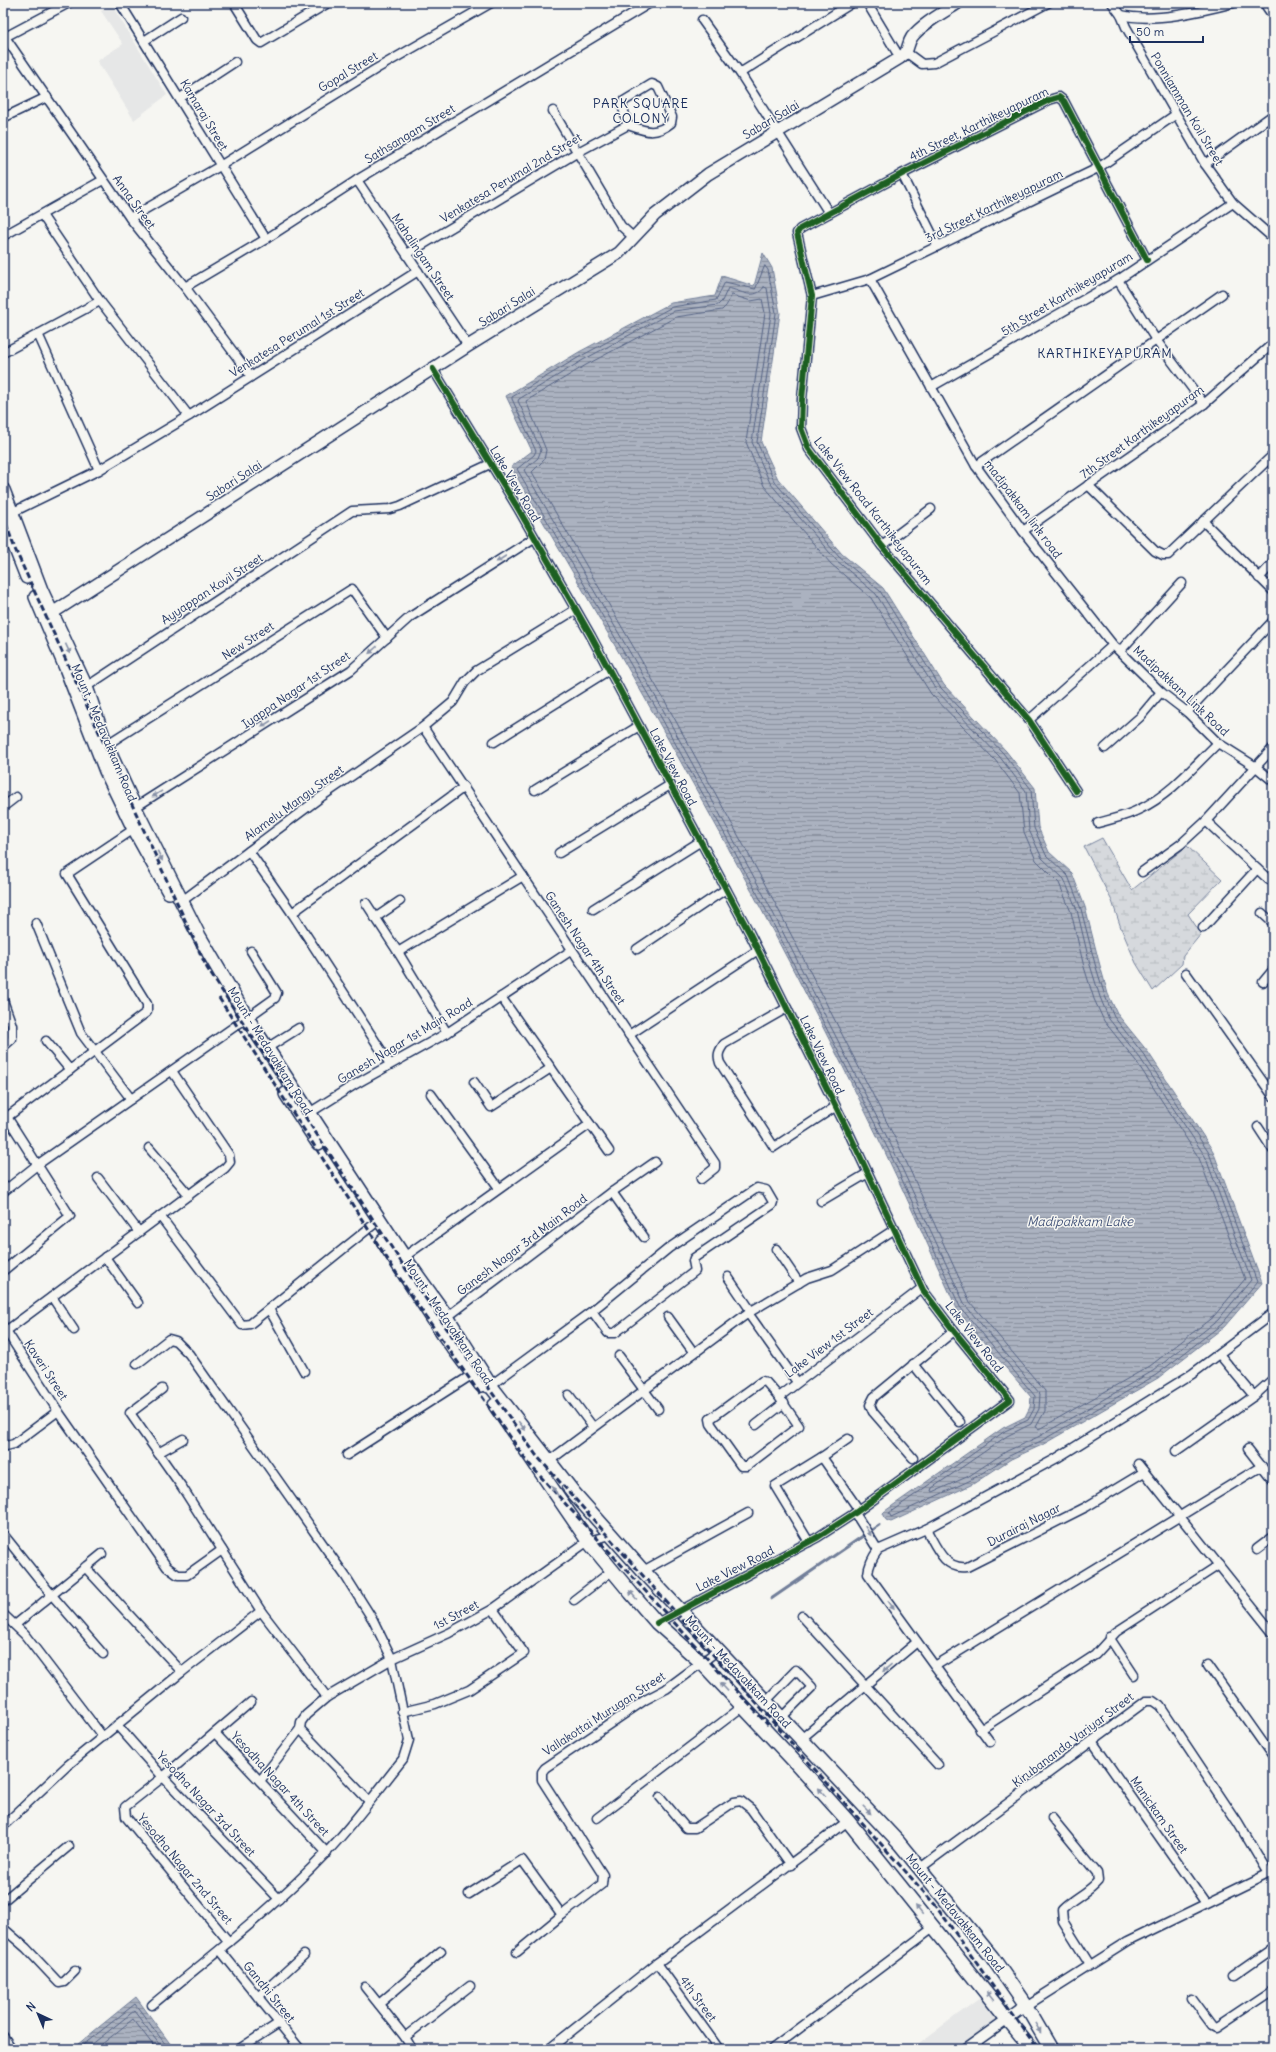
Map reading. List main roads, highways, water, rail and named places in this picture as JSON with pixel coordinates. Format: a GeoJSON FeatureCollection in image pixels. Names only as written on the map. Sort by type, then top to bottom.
{"type":"FeatureCollection","features":[{"type":"Feature","properties":{"kind":"main road","name":"Sabari Salai"},"geometry":{"type":"LineString","coordinates":[[48,616],[468,346],[619,252],[656,215],[708,174],[904,56],[912,38],[922,28],[958,3]]}},
{"type":"Feature","properties":{"kind":"main road","name":"Mount - Medavakkam Road"},"geometry":{"type":"LineString","coordinates":[[3,490],[7,514],[48,616],[66,668],[106,771],[182,901],[244,1020],[267,1048],[305,1115],[447,1317],[488,1388],[588,1541],[657,1623],[702,1663],[848,1821],[1031,2049]]}},
{"type":"Feature","properties":{"kind":"main road","name":"Mount - Medavakkam Road"},"geometry":{"type":"LineString","coordinates":[[48,616],[86,687],[130,810],[134,830],[244,1020],[443,1334],[473,1374],[488,1388],[643,1571],[899,1843],[992,1957],[1026,2006],[1051,2049]]}},
{"type":"Feature","properties":{"kind":"water","name":"Madipakkam Lake"},"geometry":{"type":"Polygon","coordinates":[[[763,253],[772,268],[780,313],[761,442],[778,479],[842,554],[883,588],[944,685],[1006,751],[1035,788],[1038,827],[1049,852],[1072,873],[1085,907],[1108,994],[1118,1015],[1148,1052],[1213,1151],[1262,1283],[1224,1327],[1158,1378],[1042,1445],[1011,1459],[973,1484],[891,1522],[886,1520],[883,1513],[885,1511],[1003,1428],[1025,1417],[1030,1407],[1031,1397],[984,1343],[957,1309],[885,1152],[752,891],[658,720],[511,467],[532,451],[506,396],[579,352],[671,303],[715,296],[722,276],[754,286],[763,253]]]}},
{"type":"Feature","properties":{"kind":"water"},"geometry":{"type":"Polygon","coordinates":[[[136,1997],[174,2049],[72,2049],[136,1997]]]}},
{"type":"Feature","properties":{"kind":"waterway"},"geometry":{"type":"LineString","coordinates":[[771,1599],[879,1525]]}},
{"type":"Feature","properties":{"kind":"railway"},"geometry":{"type":"LineString","coordinates":[[3,515],[15,549],[207,968],[419,1289],[536,1455],[937,1907],[1037,2049]]}},
{"type":"Feature","properties":{"kind":"railway"},"geometry":{"type":"LineString","coordinates":[[219,998],[410,1294],[530,1465],[768,1725]]}},
{"type":"Feature","properties":{"kind":"district","name":"PARK SQUARE COLONY"},"geometry":{"type":"Point","coordinates":[641,110]}},
{"type":"Feature","properties":{"kind":"district","name":"KARTHIKEYAPURAM"},"geometry":{"type":"Point","coordinates":[1105,353]}}]}
